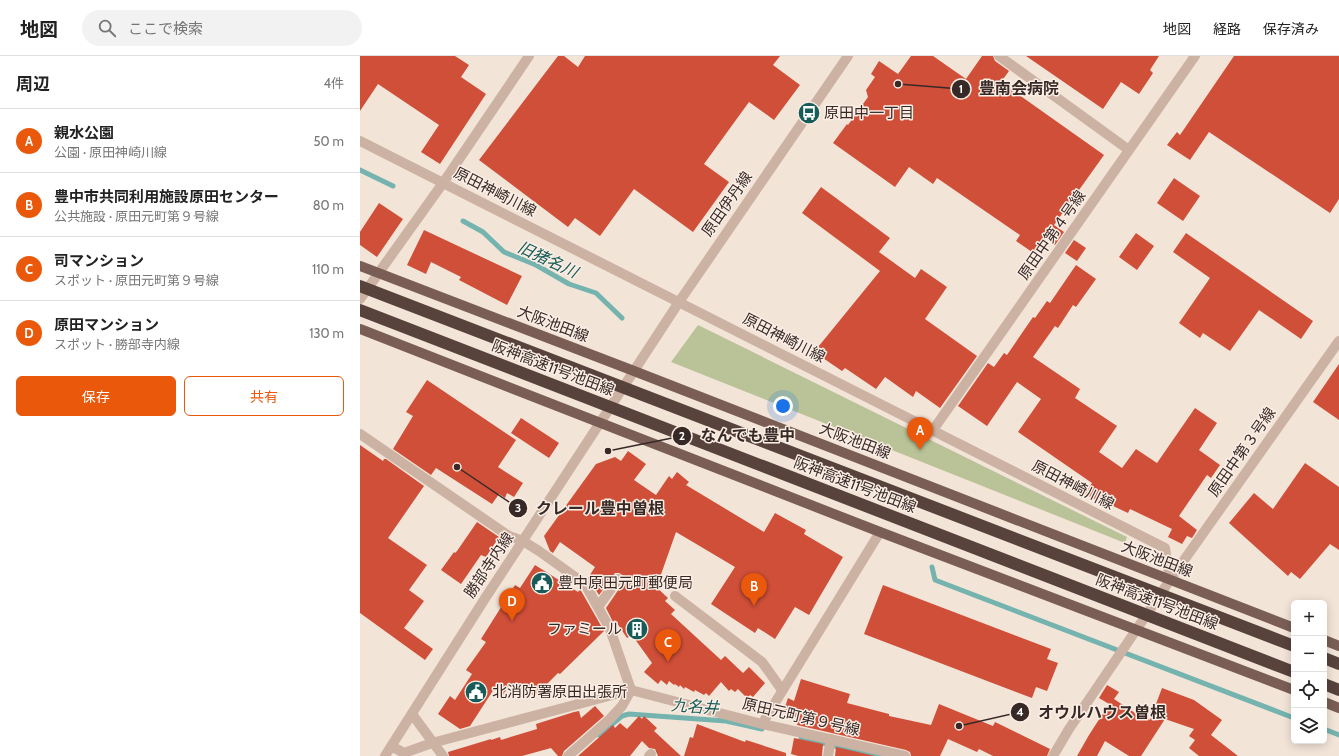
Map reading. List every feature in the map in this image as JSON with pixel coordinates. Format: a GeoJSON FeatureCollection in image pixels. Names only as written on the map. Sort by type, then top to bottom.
{"type":"FeatureCollection","features":[{"type":"Feature","properties":{"kind":"highway","name":"阪神高速11号池田線"},"geometry":{"type":"LineString","coordinates":[[360,286],[1291,645]]}},
{"type":"Feature","properties":{"kind":"highway","name":"阪神高速11号池田線"},"geometry":{"type":"LineString","coordinates":[[360,310],[1291,671]]}},
{"type":"Feature","properties":{"kind":"highway"},"geometry":{"type":"LineString","coordinates":[[1327,659],[1339,664]]}},
{"type":"Feature","properties":{"kind":"highway"},"geometry":{"type":"LineString","coordinates":[[1327,685],[1339,690]]}},
{"type":"Feature","properties":{"kind":"main road","name":"大阪池田線"},"geometry":{"type":"LineString","coordinates":[[360,266],[1291,627]]}},
{"type":"Feature","properties":{"kind":"main road"},"geometry":{"type":"LineString","coordinates":[[360,329],[880,532],[1291,689]]}},
{"type":"Feature","properties":{"kind":"main road"},"geometry":{"type":"LineString","coordinates":[[1327,641],[1339,646]]}},
{"type":"Feature","properties":{"kind":"main road"},"geometry":{"type":"LineString","coordinates":[[1327,703],[1339,708]]}},
{"type":"Feature","properties":{"kind":"street"},"geometry":{"type":"LineString","coordinates":[[360,299],[377,273],[443,183],[529,56]]}},
{"type":"Feature","properties":{"kind":"street","name":"原田伊丹線"},"geometry":{"type":"LineString","coordinates":[[634,371],[679,302],[848,56]]}},
{"type":"Feature","properties":{"kind":"street"},"geometry":{"type":"LineString","coordinates":[[999,56],[1129,150]]}},
{"type":"Feature","properties":{"kind":"street","name":"原田中第４号線"},"geometry":{"type":"LineString","coordinates":[[934,430],[1195,56]]}},
{"type":"Feature","properties":{"kind":"street","name":"原田神崎川線"},"geometry":{"type":"LineString","coordinates":[[360,141],[1165,548],[1170,580]]}},
{"type":"Feature","properties":{"kind":"street","name":"原田中第３号線"},"geometry":{"type":"LineString","coordinates":[[1053,756],[1069,729],[1170,580],[1339,341]]}},
{"type":"Feature","properties":{"kind":"street","name":"勝部寺内線"},"geometry":{"type":"LineString","coordinates":[[385,756],[484,600],[634,371]]}},
{"type":"Feature","properties":{"kind":"street"},"geometry":{"type":"LineString","coordinates":[[360,434],[509,536],[539,551],[585,584],[610,630],[631,690],[622,706],[610,719],[568,756]]}},
{"type":"Feature","properties":{"kind":"street"},"geometry":{"type":"LineString","coordinates":[[762,724],[880,532]]}},
{"type":"Feature","properties":{"kind":"street"},"geometry":{"type":"LineString","coordinates":[[598,607],[618,579]]}},
{"type":"Feature","properties":{"kind":"street"},"geometry":{"type":"LineString","coordinates":[[675,596],[762,662],[782,690]]}},
{"type":"Feature","properties":{"kind":"street","name":"原田元町第９号線"},"geometry":{"type":"LineString","coordinates":[[391,746],[404,753],[432,743],[631,690],[762,724],[905,756]]}},
{"type":"Feature","properties":{"kind":"street"},"geometry":{"type":"LineString","coordinates":[[412,714],[443,756]]}},
{"type":"Feature","properties":{"kind":"street"},"geometry":{"type":"LineString","coordinates":[[828,756],[832,739]]}},
{"type":"Feature","properties":{"kind":"green space"},"geometry":{"type":"Polygon","coordinates":[[[698,325],[1127,537],[1125,543],[671,362],[698,325]]]}},
{"type":"Feature","properties":{"kind":"building"},"geometry":{"type":"Polygon","coordinates":[[[360,56],[455,56],[469,65],[461,77],[486,94],[440,164],[421,152],[439,125],[378,84],[360,111],[360,56]]]}},
{"type":"Feature","properties":{"kind":"building"},"geometry":{"type":"Polygon","coordinates":[[[558,56],[564,56],[578,67],[585,56],[780,56],[773,65],[800,85],[774,120],[749,102],[704,164],[729,182],[693,232],[634,189],[600,236],[575,218],[568,227],[479,160],[558,56]]]}},
{"type":"Feature","properties":{"kind":"building"},"geometry":{"type":"Polygon","coordinates":[[[911,56],[933,56],[966,79],[982,56],[993,56],[995,61],[1009,71],[1001,82],[1104,155],[1054,225],[1064,232],[1055,245],[1045,238],[1035,254],[1016,241],[1020,235],[937,178],[933,184],[909,167],[895,187],[833,143],[868,97],[866,90],[875,77],[871,74],[879,61],[898,74],[911,56]]]}},
{"type":"Feature","properties":{"kind":"building"},"geometry":{"type":"Polygon","coordinates":[[[1026,56],[1159,56],[1150,70],[1153,73],[1139,94],[1121,82],[1103,109],[1026,56]]]}},
{"type":"Feature","properties":{"kind":"building"},"geometry":{"type":"Polygon","coordinates":[[[1234,56],[1339,56],[1339,199],[1330,213],[1209,132],[1190,160],[1167,145],[1177,132],[1180,135],[1234,56]]]}},
{"type":"Feature","properties":{"kind":"building"},"geometry":{"type":"Polygon","coordinates":[[[1174,178],[1200,196],[1183,221],[1157,203],[1174,178]]]}},
{"type":"Feature","properties":{"kind":"building"},"geometry":{"type":"Polygon","coordinates":[[[821,187],[890,238],[879,252],[915,278],[921,269],[947,287],[925,319],[977,356],[940,408],[916,391],[913,397],[885,377],[876,389],[845,368],[842,371],[814,352],[880,271],[802,213],[821,187]]]}},
{"type":"Feature","properties":{"kind":"building"},"geometry":{"type":"Polygon","coordinates":[[[379,203],[403,219],[377,257],[360,245],[360,232],[379,203]]]}},
{"type":"Feature","properties":{"kind":"building"},"geometry":{"type":"Polygon","coordinates":[[[424,230],[522,276],[507,305],[459,280],[461,277],[431,262],[426,274],[407,265],[424,230]]]}},
{"type":"Feature","properties":{"kind":"building"},"geometry":{"type":"Polygon","coordinates":[[[1136,233],[1154,246],[1137,270],[1119,257],[1136,233]]]}},
{"type":"Feature","properties":{"kind":"building"},"geometry":{"type":"Polygon","coordinates":[[[1186,233],[1313,321],[1301,339],[1259,310],[1230,351],[1203,333],[1200,338],[1179,323],[1210,278],[1173,252],[1186,233]]]}},
{"type":"Feature","properties":{"kind":"building"},"geometry":{"type":"Polygon","coordinates":[[[1074,240],[1086,248],[1077,261],[1065,253],[1074,240]]]}},
{"type":"Feature","properties":{"kind":"building"},"geometry":{"type":"Polygon","coordinates":[[[1076,265],[1096,279],[1076,307],[1073,305],[1058,328],[1055,326],[1033,357],[1080,389],[1075,398],[1117,426],[1099,452],[1122,468],[1136,449],[1157,463],[1195,408],[1217,423],[1199,450],[1220,465],[1211,478],[1207,475],[1179,516],[1197,530],[1192,538],[1187,536],[1182,544],[1168,537],[1172,529],[1130,509],[1128,513],[1111,505],[1110,508],[1085,494],[1092,483],[1018,432],[1041,399],[1017,382],[987,426],[958,406],[988,363],[994,367],[1004,353],[1007,355],[1033,317],[1035,318],[1047,301],[1050,303],[1076,265]]]}},
{"type":"Feature","properties":{"kind":"building"},"geometry":{"type":"Polygon","coordinates":[[[1339,364],[1339,420],[1313,402],[1339,364]]]}},
{"type":"Feature","properties":{"kind":"building"},"geometry":{"type":"Polygon","coordinates":[[[427,380],[516,440],[498,467],[523,483],[514,497],[507,493],[505,498],[499,494],[492,504],[436,468],[431,475],[393,449],[413,416],[406,412],[427,380]]]}},
{"type":"Feature","properties":{"kind":"building"},"geometry":{"type":"Polygon","coordinates":[[[521,418],[559,443],[549,458],[511,433],[521,418]]]}},
{"type":"Feature","properties":{"kind":"building"},"geometry":{"type":"Polygon","coordinates":[[[360,445],[383,461],[386,459],[424,486],[388,538],[427,565],[409,590],[424,601],[404,628],[433,649],[425,660],[360,613],[360,445]]]}},
{"type":"Feature","properties":{"kind":"building"},"geometry":{"type":"Polygon","coordinates":[[[628,451],[646,464],[634,480],[656,495],[669,476],[672,479],[677,472],[689,482],[686,485],[764,532],[775,513],[806,530],[804,534],[843,557],[809,615],[795,607],[775,639],[758,628],[755,633],[711,604],[735,567],[676,532],[659,580],[655,586],[668,598],[665,601],[675,610],[671,614],[721,660],[725,656],[743,673],[749,667],[765,683],[753,697],[750,695],[747,698],[738,689],[735,692],[731,689],[729,691],[721,682],[709,696],[706,693],[704,695],[685,687],[684,689],[680,685],[679,687],[669,681],[667,685],[661,680],[658,684],[644,672],[652,663],[632,635],[627,638],[615,620],[613,622],[606,608],[623,583],[624,576],[619,573],[615,573],[599,595],[588,578],[595,567],[560,542],[553,553],[550,551],[544,536],[596,464],[615,457],[621,461],[628,451]]]}},
{"type":"Feature","properties":{"kind":"building"},"geometry":{"type":"Polygon","coordinates":[[[1305,463],[1339,487],[1339,550],[1330,544],[1300,579],[1291,572],[1288,576],[1229,523],[1254,493],[1273,509],[1305,463]]]}},
{"type":"Feature","properties":{"kind":"building"},"geometry":{"type":"Polygon","coordinates":[[[477,522],[499,537],[486,557],[481,555],[461,584],[441,570],[454,552],[455,553],[457,551],[477,522]]]}},
{"type":"Feature","properties":{"kind":"building"},"geometry":{"type":"Polygon","coordinates":[[[535,565],[578,592],[580,589],[604,631],[534,697],[525,687],[520,695],[508,687],[503,695],[494,689],[470,726],[460,729],[438,714],[450,696],[455,700],[472,674],[466,670],[486,642],[481,639],[515,585],[520,588],[535,565]]]}},
{"type":"Feature","properties":{"kind":"building"},"geometry":{"type":"Polygon","coordinates":[[[883,585],[1051,649],[1047,659],[1058,663],[1047,691],[1036,687],[1032,698],[864,634],[883,585]]]}},
{"type":"Feature","properties":{"kind":"building"},"geometry":{"type":"Polygon","coordinates":[[[801,679],[850,694],[847,703],[889,714],[889,716],[931,725],[939,704],[993,726],[995,722],[1050,749],[1047,756],[993,756],[979,749],[977,752],[948,739],[940,756],[911,756],[910,752],[906,750],[797,725],[799,718],[783,713],[788,698],[794,701],[801,679]]]}},
{"type":"Feature","properties":{"kind":"building"},"geometry":{"type":"Polygon","coordinates":[[[1107,685],[1119,692],[1114,699],[1138,715],[1139,713],[1150,720],[1162,688],[1194,700],[1222,720],[1211,735],[1238,756],[1199,756],[1189,748],[1195,740],[1189,736],[1194,729],[1165,719],[1141,756],[1129,756],[1105,741],[1097,756],[1077,756],[1109,704],[1099,698],[1107,685]]]}},
{"type":"Feature","properties":{"kind":"building"},"geometry":{"type":"Polygon","coordinates":[[[595,706],[604,716],[564,751],[562,756],[558,756],[551,748],[522,756],[449,756],[448,752],[491,739],[500,737],[501,740],[537,729],[536,724],[574,712],[579,711],[581,718],[595,706]]]}},
{"type":"Feature","properties":{"kind":"building"},"geometry":{"type":"Polygon","coordinates":[[[639,716],[642,719],[644,716],[657,728],[654,731],[681,756],[658,756],[655,749],[649,748],[642,741],[630,756],[578,756],[613,725],[615,728],[620,723],[627,729],[639,716]]]}},
{"type":"Feature","properties":{"kind":"building"},"geometry":{"type":"Polygon","coordinates":[[[697,724],[745,742],[746,740],[786,753],[786,756],[684,756],[690,737],[693,738],[697,724]]]}},
{"type":"Feature","properties":{"kind":"building"},"geometry":{"type":"Polygon","coordinates":[[[794,738],[823,744],[822,756],[798,756],[791,754],[794,738]]]}},
{"type":"Feature","properties":{"kind":"building"},"geometry":{"type":"Polygon","coordinates":[[[836,747],[875,756],[835,756],[836,747]]]}},
{"type":"Feature","properties":{"kind":"waterway","name":"旧猪名川"},"geometry":{"type":"LineString","coordinates":[[360,170],[393,186]]}},
{"type":"Feature","properties":{"kind":"waterway","name":"旧猪名川"},"geometry":{"type":"LineString","coordinates":[[463,221],[483,232],[504,252],[536,265],[569,284],[596,293],[622,318]]}},
{"type":"Feature","properties":{"kind":"waterway"},"geometry":{"type":"LineString","coordinates":[[932,567],[935,580],[1291,717]]}},
{"type":"Feature","properties":{"kind":"waterway","name":"九名井"},"geometry":{"type":"LineString","coordinates":[[599,735],[622,716],[629,714],[726,721],[762,729]]}},
{"type":"Feature","properties":{"kind":"waterway"},"geometry":{"type":"LineString","coordinates":[[1327,730],[1339,735]]}},
{"type":"Feature","properties":{"kind":"waterway","name":"九名井"},"geometry":{"type":"LineString","coordinates":[[801,738],[826,744]]}},
{"type":"Feature","properties":{"kind":"waterway","name":"九名井"},"geometry":{"type":"LineString","coordinates":[[834,746],[880,756]]}},
{"type":"Feature","properties":{"kind":"place","name":"豊南会病院"},"geometry":{"type":"Point","coordinates":[898,84]}},
{"type":"Feature","properties":{"kind":"place","name":"原田中一丁目"},"geometry":{"type":"Point","coordinates":[809,113]}},
{"type":"Feature","properties":{"kind":"place","name":"親水公園"},"geometry":{"type":"Point","coordinates":[920,450]}},
{"type":"Feature","properties":{"kind":"place","name":"なんでも豊中"},"geometry":{"type":"Point","coordinates":[608,451]}},
{"type":"Feature","properties":{"kind":"place","name":"クレール豊中曽根"},"geometry":{"type":"Point","coordinates":[457,467]}},
{"type":"Feature","properties":{"kind":"place","name":"豊中原田元町郵便局"},"geometry":{"type":"Point","coordinates":[542,583]}},
{"type":"Feature","properties":{"kind":"place","name":"豊中市共同利用施設原田センター"},"geometry":{"type":"Point","coordinates":[754,606]}},
{"type":"Feature","properties":{"kind":"place","name":"原田マンション"},"geometry":{"type":"Point","coordinates":[512,621]}},
{"type":"Feature","properties":{"kind":"place","name":"ファミール"},"geometry":{"type":"Point","coordinates":[637,629]}},
{"type":"Feature","properties":{"kind":"place","name":"司マンション"},"geometry":{"type":"Point","coordinates":[668,662]}},
{"type":"Feature","properties":{"kind":"place","name":"北消防署原田出張所"},"geometry":{"type":"Point","coordinates":[476,692]}},
{"type":"Feature","properties":{"kind":"place","name":"オウルハウス曽根"},"geometry":{"type":"Point","coordinates":[959,726]}}]}
